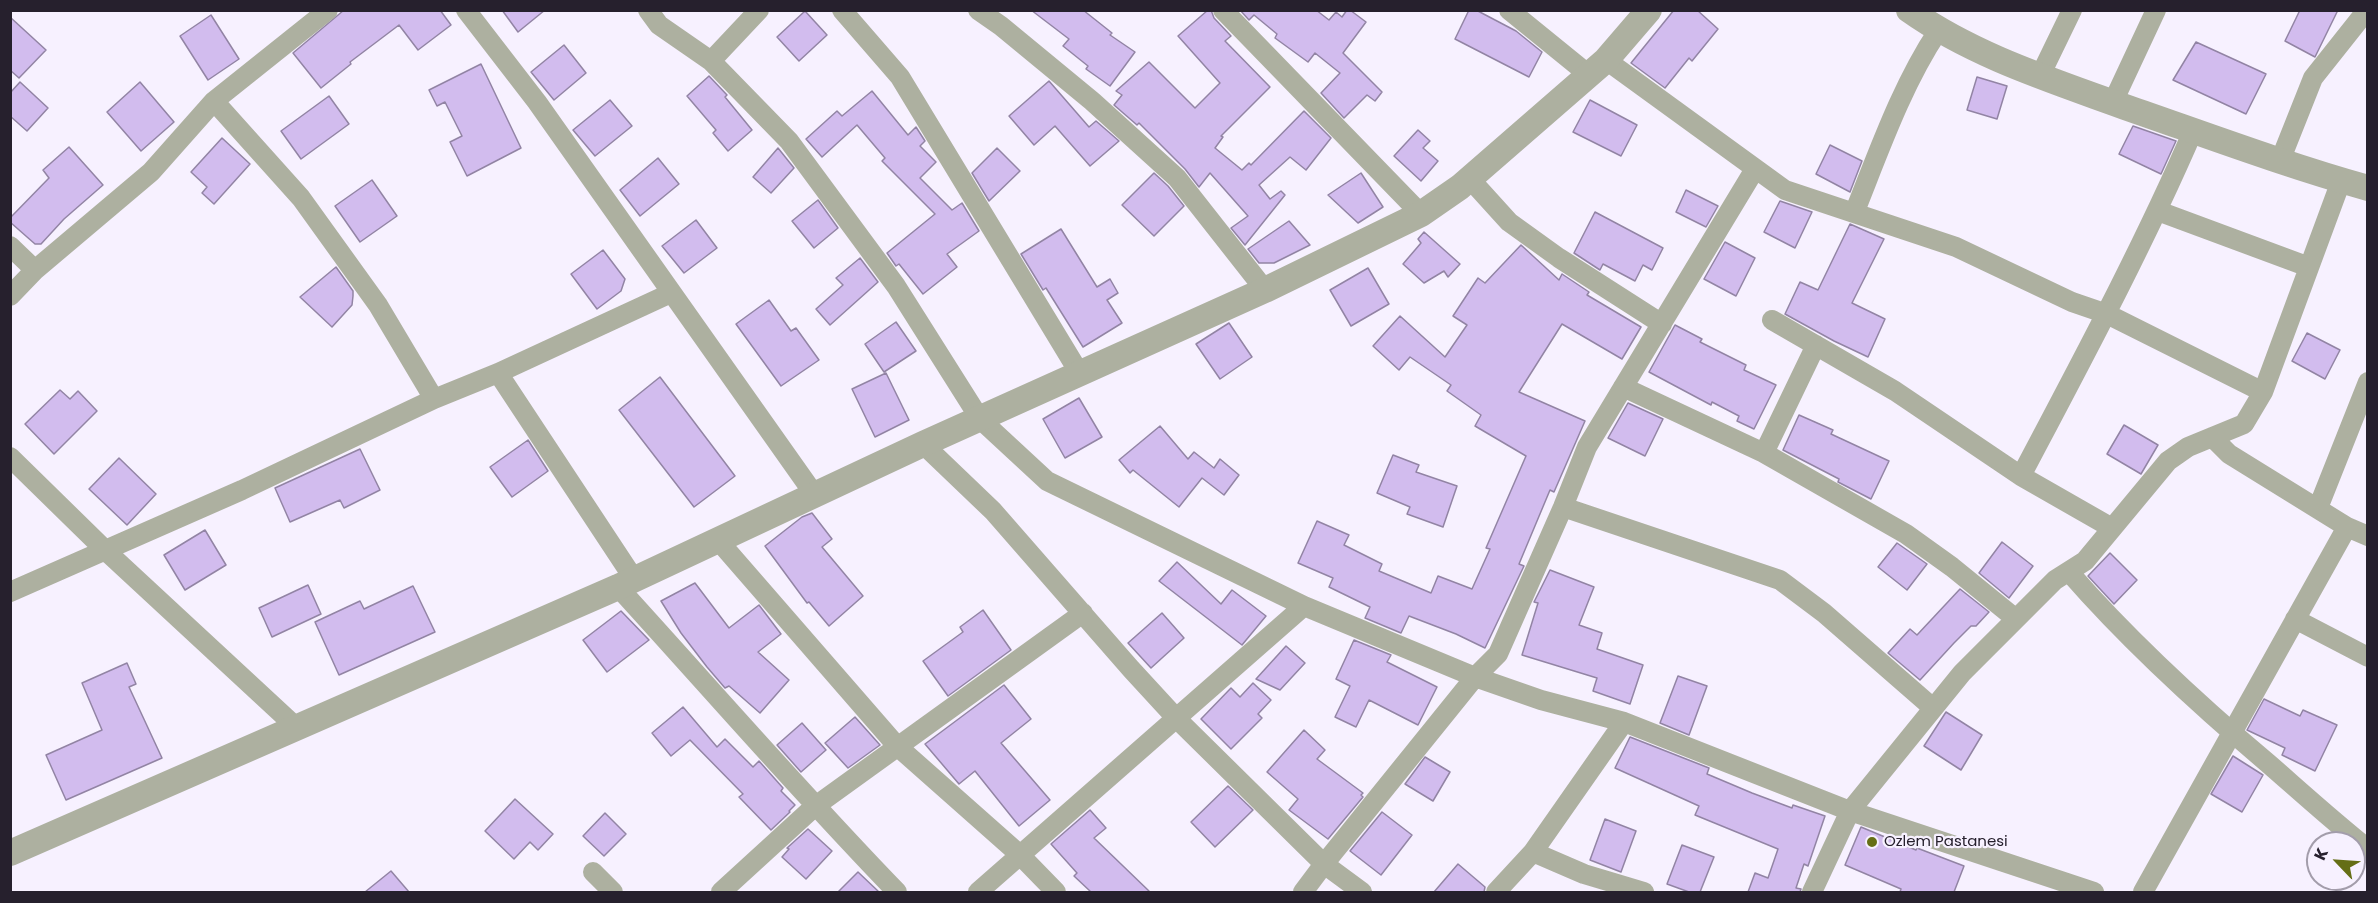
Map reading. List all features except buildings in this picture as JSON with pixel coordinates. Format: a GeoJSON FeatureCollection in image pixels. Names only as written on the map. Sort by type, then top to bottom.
{"type":"FeatureCollection","features":[{"type":"Feature","properties":{"kind":"street"},"geometry":{"type":"LineString","coordinates":[[10,296],[35,270],[151,172],[214,101],[328,10]]}},
{"type":"Feature","properties":{"kind":"street"},"geometry":{"type":"LineString","coordinates":[[466,10],[537,102],[814,494]]}},
{"type":"Feature","properties":{"kind":"street"},"geometry":{"type":"LineString","coordinates":[[711,61],[759,10]]}},
{"type":"Feature","properties":{"kind":"street"},"geometry":{"type":"LineString","coordinates":[[842,10],[900,76],[1080,374]]}},
{"type":"Feature","properties":{"kind":"street"},"geometry":{"type":"LineString","coordinates":[[978,10],[1001,26],[1092,101],[1177,178],[1265,290]]}},
{"type":"Feature","properties":{"kind":"street"},"geometry":{"type":"LineString","coordinates":[[1223,10],[1421,213]]}},
{"type":"Feature","properties":{"kind":"street"},"geometry":{"type":"LineString","coordinates":[[1509,10],[1785,190],[1855,211],[1956,247],[2072,302],[2107,314],[2263,392]]}},
{"type":"Feature","properties":{"kind":"street"},"geometry":{"type":"LineString","coordinates":[[10,853],[626,583],[923,444],[1265,290],[1421,213],[1470,179],[1598,67],[1649,10]]}},
{"type":"Feature","properties":{"kind":"street"},"geometry":{"type":"LineString","coordinates":[[1910,10],[1938,31],[2040,76],[2280,161],[2367,188]]}},
{"type":"Feature","properties":{"kind":"street"},"geometry":{"type":"LineString","coordinates":[[2040,76],[2072,10]]}},
{"type":"Feature","properties":{"kind":"street"},"geometry":{"type":"LineString","coordinates":[[2113,102],[2156,10]]}},
{"type":"Feature","properties":{"kind":"street"},"geometry":{"type":"LineString","coordinates":[[2280,161],[2313,78],[2367,10]]}},
{"type":"Feature","properties":{"kind":"street"},"geometry":{"type":"LineString","coordinates":[[651,12],[659,26],[711,61],[789,141],[896,286],[980,419],[1047,481],[1304,606],[1475,677],[1542,700],[1624,722],[1850,811],[2094,892]]}},
{"type":"Feature","properties":{"kind":"street"},"geometry":{"type":"LineString","coordinates":[[1855,211],[1891,122],[1927,48],[1938,31]]}},
{"type":"Feature","properties":{"kind":"street"},"geometry":{"type":"LineString","coordinates":[[214,101],[301,198],[378,305],[434,399]]}},
{"type":"Feature","properties":{"kind":"street"},"geometry":{"type":"LineString","coordinates":[[2021,476],[2107,314],[2158,211],[2193,131]]}},
{"type":"Feature","properties":{"kind":"street"},"geometry":{"type":"LineString","coordinates":[[1303,892],[1323,864],[1475,677],[1498,654],[1587,447],[1755,169]]}},
{"type":"Feature","properties":{"kind":"street"},"geometry":{"type":"LineString","coordinates":[[1470,179],[1509,222],[1559,258],[1662,324]]}},
{"type":"Feature","properties":{"kind":"street"},"geometry":{"type":"LineString","coordinates":[[1812,892],[1850,811],[1962,673],[2055,580],[2085,561],[2168,461],[2188,447],[2244,424],[2263,392],[2341,181]]}},
{"type":"Feature","properties":{"kind":"street"},"geometry":{"type":"LineString","coordinates":[[2158,211],[2309,267]]}},
{"type":"Feature","properties":{"kind":"street"},"geometry":{"type":"LineString","coordinates":[[10,246],[35,270]]}},
{"type":"Feature","properties":{"kind":"street"},"geometry":{"type":"LineString","coordinates":[[10,592],[242,490],[434,399],[498,373],[671,293]]}},
{"type":"Feature","properties":{"kind":"street"},"geometry":{"type":"LineString","coordinates":[[1772,320],[1894,391],[2021,476],[2112,528]]}},
{"type":"Feature","properties":{"kind":"street"},"geometry":{"type":"LineString","coordinates":[[1764,453],[1816,345]]}},
{"type":"Feature","properties":{"kind":"street"},"geometry":{"type":"LineString","coordinates":[[498,373],[626,583],[814,807],[897,892]]}},
{"type":"Feature","properties":{"kind":"street"},"geometry":{"type":"LineString","coordinates":[[2318,508],[2367,382]]}},
{"type":"Feature","properties":{"kind":"street"},"geometry":{"type":"LineString","coordinates":[[1623,387],[1764,453],[1906,534],[1952,567],[2016,619]]}},
{"type":"Feature","properties":{"kind":"street"},"geometry":{"type":"LineString","coordinates":[[2212,437],[2229,454],[2347,527],[2367,536]]}},
{"type":"Feature","properties":{"kind":"street"},"geometry":{"type":"LineString","coordinates":[[923,444],[993,511],[1177,719],[1323,864],[1362,892]]}},
{"type":"Feature","properties":{"kind":"street"},"geometry":{"type":"LineString","coordinates":[[10,457],[106,551],[297,728]]}},
{"type":"Feature","properties":{"kind":"street"},"geometry":{"type":"LineString","coordinates":[[1563,507],[1780,580],[1824,614],[1933,708]]}},
{"type":"Feature","properties":{"kind":"street"},"geometry":{"type":"LineString","coordinates":[[2143,892],[2347,527]]}},
{"type":"Feature","properties":{"kind":"street"},"geometry":{"type":"LineString","coordinates":[[717,539],[897,746],[1019,854],[1056,892]]}},
{"type":"Feature","properties":{"kind":"street"},"geometry":{"type":"LineString","coordinates":[[2069,572],[2153,661],[2231,732],[2367,849]]}},
{"type":"Feature","properties":{"kind":"street"},"geometry":{"type":"LineString","coordinates":[[978,892],[1304,606]]}},
{"type":"Feature","properties":{"kind":"street"},"geometry":{"type":"LineString","coordinates":[[721,892],[814,807],[1083,613]]}},
{"type":"Feature","properties":{"kind":"street"},"geometry":{"type":"LineString","coordinates":[[2295,619],[2367,657]]}},
{"type":"Feature","properties":{"kind":"street"},"geometry":{"type":"LineString","coordinates":[[1496,892],[1533,852],[1624,722]]}},
{"type":"Feature","properties":{"kind":"street"},"geometry":{"type":"LineString","coordinates":[[1533,852],[1584,874],[1644,892]]}},
{"type":"Feature","properties":{"kind":"street"},"geometry":{"type":"LineString","coordinates":[[593,872],[613,892]]}},
{"type":"Feature","properties":{"kind":"place","name":"Ozlem Pastanesi"},"geometry":{"type":"Point","coordinates":[1872,842]}}]}
